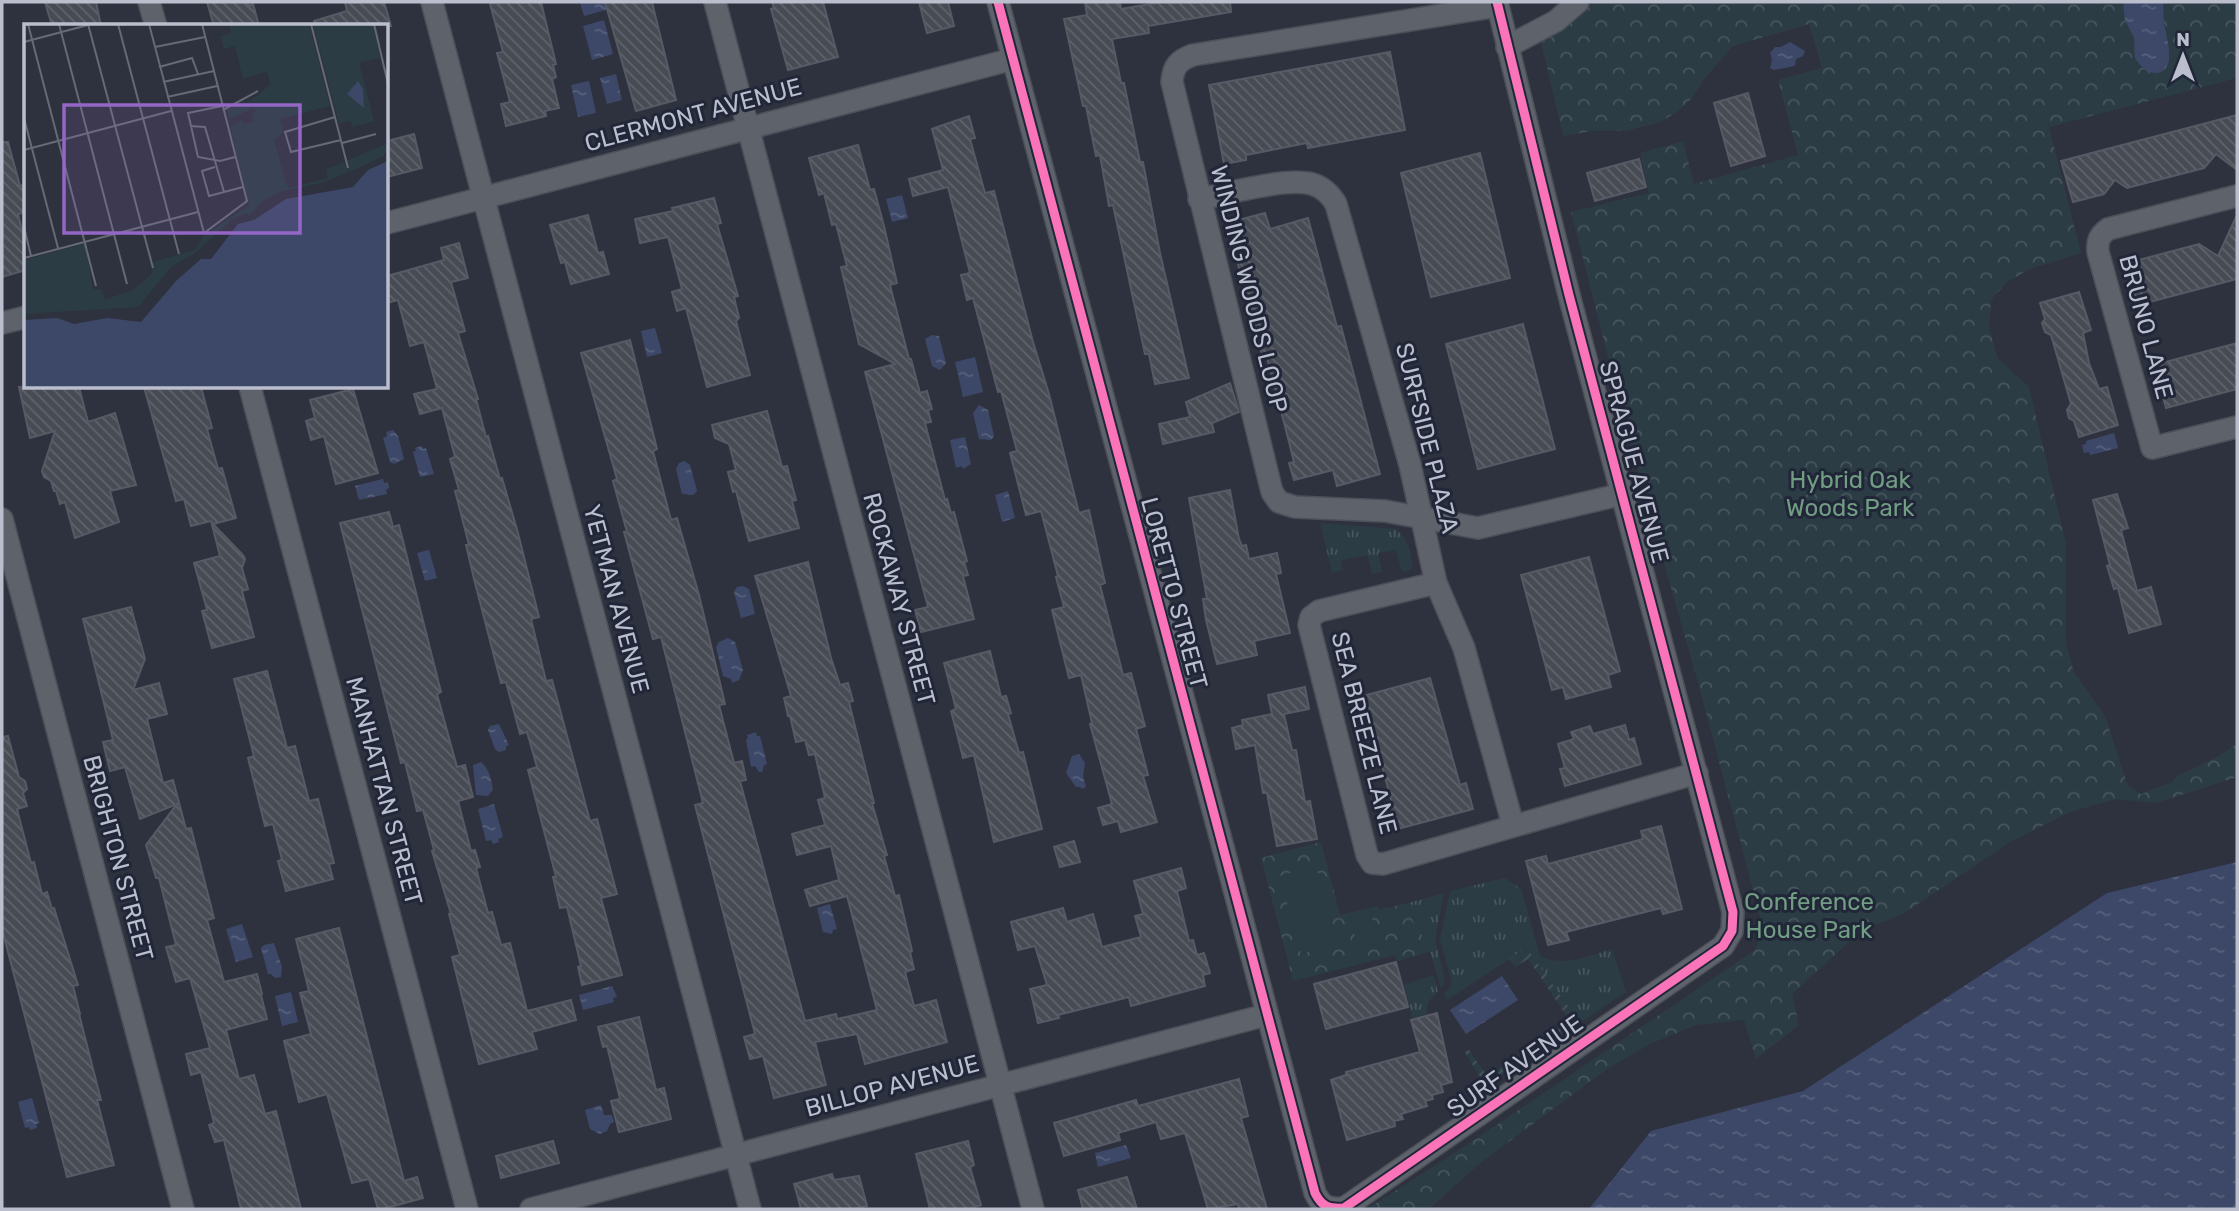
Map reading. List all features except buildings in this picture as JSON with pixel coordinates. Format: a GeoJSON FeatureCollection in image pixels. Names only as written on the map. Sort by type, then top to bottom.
{"type":"FeatureCollection","features":[{"type":"Feature","properties":{"kind":"street"},"geometry":{"type":"LineString","coordinates":[[149,2],[155,24]]}},
{"type":"Feature","properties":{"kind":"street","name":"YETMAN AVENUE"},"geometry":{"type":"LineString","coordinates":[[432,2],[750,1209]]}},
{"type":"Feature","properties":{"kind":"street","name":"ROCKAWAY STREET"},"geometry":{"type":"LineString","coordinates":[[715,2],[1033,1209]]}},
{"type":"Feature","properties":{"kind":"street","name":"LORETTO STREET"},"geometry":{"type":"LineString","coordinates":[[998,2],[1315,1194]]}},
{"type":"Feature","properties":{"kind":"street"},"geometry":{"type":"LineString","coordinates":[[1507,47],[1556,21],[1578,2]]}},
{"type":"Feature","properties":{"kind":"street","name":"SPRAGUE AVENUE"},"geometry":{"type":"LineString","coordinates":[[1498,4],[1569,295],[1733,912],[1732,931]]}},
{"type":"Feature","properties":{"kind":"street","name":"WINDING WOODS LOOP"},"geometry":{"type":"LineString","coordinates":[[1498,4],[1207,53],[1183,59],[1176,65],[1172,82],[1275,497],[1279,502],[1295,507],[1384,511],[1478,528],[1623,494]]}},
{"type":"Feature","properties":{"kind":"street","name":"CLERMONT AVENUE"},"geometry":{"type":"LineString","coordinates":[[388,223],[1013,59]]}},
{"type":"Feature","properties":{"kind":"street","name":"SURFSIDE PLAZA"},"geometry":{"type":"LineString","coordinates":[[1199,199],[1290,182],[1312,184],[1328,192],[1336,204],[1407,452],[1436,583],[1464,648],[1513,825]]}},
{"type":"Feature","properties":{"kind":"street","name":"BRUNO LANE"},"geometry":{"type":"LineString","coordinates":[[2237,196],[2108,229],[2097,243],[2152,448],[2237,427]]}},
{"type":"Feature","properties":{"kind":"street"},"geometry":{"type":"LineString","coordinates":[[2,323],[24,318]]}},
{"type":"Feature","properties":{"kind":"street","name":"MANHATTAN STREET"},"geometry":{"type":"LineString","coordinates":[[250,388],[467,1209]]}},
{"type":"Feature","properties":{"kind":"street","name":"BRIGHTON STREET"},"geometry":{"type":"LineString","coordinates":[[2,519],[183,1209]]}},
{"type":"Feature","properties":{"kind":"street","name":"SEA BREEZE LANE"},"geometry":{"type":"LineString","coordinates":[[1436,583],[1319,611],[1311,617],[1309,625],[1367,855],[1372,863],[1383,864],[1697,773]]}},
{"type":"Feature","properties":{"kind":"street","name":"SURF AVENUE"},"geometry":{"type":"LineString","coordinates":[[1315,1194],[1329,1209],[1344,1208],[1723,946],[1732,931]]}},
{"type":"Feature","properties":{"kind":"street","name":"BILLOP AVENUE"},"geometry":{"type":"LineString","coordinates":[[531,1209],[1266,1015]]}},
{"type":"Feature","properties":{"kind":"green space","name":"Hybrid Oak Woods Park"},"geometry":{"type":"Polygon","coordinates":[[[1593,2],[2237,2],[2237,78],[2049,127],[2081,253],[2030,269],[2007,282],[1991,300],[1989,328],[1998,359],[2029,387],[2066,544],[2066,643],[2074,672],[2105,716],[2128,786],[2141,794],[2172,782],[2177,776],[2237,744],[2237,777],[2156,803],[2116,799],[2070,812],[2010,842],[1903,914],[1862,930],[1792,994],[1799,1025],[1756,1059],[1744,1020],[1696,1025],[1650,1044],[1607,1069],[1479,1164],[1429,1209],[1367,1209],[1473,1141],[1755,950],[1763,928],[1699,686],[1632,451],[1571,212],[1649,193],[1640,153],[1683,141],[1694,184],[1798,155],[1778,80],[1822,68],[1809,24],[1733,46],[1705,78],[1692,98],[1677,112],[1658,123],[1625,131],[1592,131],[1563,136],[1541,42],[1569,25],[1593,2]]]}},
{"type":"Feature","properties":{"kind":"green space"},"geometry":{"type":"Polygon","coordinates":[[[1320,523],[1395,529],[1403,536],[1408,547],[1412,569],[1405,572],[1401,569],[1396,550],[1378,553],[1382,572],[1372,574],[1368,555],[1341,560],[1343,570],[1332,572],[1320,523]]]}},
{"type":"Feature","properties":{"kind":"green space"},"geometry":{"type":"Polygon","coordinates":[[[1321,842],[1340,915],[1378,906],[1379,910],[1408,903],[1422,954],[1397,961],[1395,955],[1293,981],[1261,858],[1321,842]]]}},
{"type":"Feature","properties":{"kind":"green space"},"geometry":{"type":"Polygon","coordinates":[[[1316,866],[1337,944],[1301,954],[1280,876],[1316,866]]]}},
{"type":"Feature","properties":{"kind":"green space"},"geometry":{"type":"Polygon","coordinates":[[[1505,878],[1521,889],[1540,956],[1567,961],[1612,949],[1626,992],[1580,1023],[1526,948],[1447,1000],[1444,993],[1452,982],[1440,939],[1450,891],[1505,878]]]}},
{"type":"Feature","properties":{"kind":"green space"},"geometry":{"type":"Polygon","coordinates":[[[1444,893],[1435,940],[1445,980],[1441,988],[1430,952],[1422,954],[1408,903],[1444,893]]]}},
{"type":"Feature","properties":{"kind":"green space"},"geometry":{"type":"Polygon","coordinates":[[[1370,910],[1379,944],[1358,949],[1350,915],[1370,910]]]}},
{"type":"Feature","properties":{"kind":"green space"},"geometry":{"type":"Polygon","coordinates":[[[1526,947],[1580,1023],[1485,1085],[1464,1051],[1469,1050],[1487,1076],[1570,1021],[1528,959],[1515,967],[1509,959],[1526,947]]]}},
{"type":"Feature","properties":{"kind":"green space"},"geometry":{"type":"Polygon","coordinates":[[[1433,975],[1438,991],[1428,1002],[1426,1016],[1413,1020],[1403,985],[1433,975]]]}},
{"type":"Feature","properties":{"kind":"water"},"geometry":{"type":"Polygon","coordinates":[[[611,2],[612,5],[609,9],[584,16],[580,3],[611,2]]]}},
{"type":"Feature","properties":{"kind":"water"},"geometry":{"type":"Polygon","coordinates":[[[2123,2],[2163,2],[2169,60],[2163,71],[2150,72],[2135,58],[2134,38],[2125,20],[2123,2]]]}},
{"type":"Feature","properties":{"kind":"water"},"geometry":{"type":"Polygon","coordinates":[[[604,20],[613,54],[592,60],[583,26],[604,20]]]}},
{"type":"Feature","properties":{"kind":"water"},"geometry":{"type":"Polygon","coordinates":[[[1790,42],[1805,51],[1803,56],[1796,59],[1795,66],[1774,70],[1770,68],[1770,53],[1775,47],[1790,42]]]}},
{"type":"Feature","properties":{"kind":"water"},"geometry":{"type":"Polygon","coordinates":[[[616,74],[622,100],[607,104],[600,78],[616,74]]]}},
{"type":"Feature","properties":{"kind":"water"},"geometry":{"type":"Polygon","coordinates":[[[589,81],[596,113],[578,117],[571,85],[589,81]]]}},
{"type":"Feature","properties":{"kind":"water"},"geometry":{"type":"Polygon","coordinates":[[[902,195],[908,218],[892,222],[886,199],[902,195]]]}},
{"type":"Feature","properties":{"kind":"water"},"geometry":{"type":"Polygon","coordinates":[[[655,328],[662,353],[647,357],[641,331],[655,328]]]}},
{"type":"Feature","properties":{"kind":"water"},"geometry":{"type":"Polygon","coordinates":[[[932,335],[939,336],[946,363],[940,370],[932,366],[925,339],[932,335]]]}},
{"type":"Feature","properties":{"kind":"water"},"geometry":{"type":"Polygon","coordinates":[[[975,357],[983,392],[963,397],[955,362],[975,357]]]}},
{"type":"Feature","properties":{"kind":"water"},"geometry":{"type":"Polygon","coordinates":[[[979,405],[988,410],[994,436],[991,440],[979,439],[973,413],[979,405]]]}},
{"type":"Feature","properties":{"kind":"water"},"geometry":{"type":"Polygon","coordinates":[[[393,430],[398,436],[404,459],[394,464],[390,462],[383,438],[387,436],[386,432],[393,430]]]}},
{"type":"Feature","properties":{"kind":"water"},"geometry":{"type":"Polygon","coordinates":[[[2114,433],[2118,448],[2090,455],[2089,452],[2084,453],[2082,445],[2086,444],[2086,441],[2114,433]]]}},
{"type":"Feature","properties":{"kind":"water"},"geometry":{"type":"Polygon","coordinates":[[[965,437],[971,464],[963,469],[962,466],[956,468],[950,440],[965,437]]]}},
{"type":"Feature","properties":{"kind":"water"},"geometry":{"type":"Polygon","coordinates":[[[422,446],[423,449],[426,448],[434,474],[420,477],[413,452],[416,451],[415,448],[422,446]]]}},
{"type":"Feature","properties":{"kind":"water"},"geometry":{"type":"Polygon","coordinates":[[[684,461],[690,465],[697,491],[693,495],[682,494],[676,469],[679,463],[684,461]]]}},
{"type":"Feature","properties":{"kind":"water"},"geometry":{"type":"Polygon","coordinates":[[[383,479],[384,483],[388,482],[387,494],[359,500],[355,486],[383,479]]]}},
{"type":"Feature","properties":{"kind":"water"},"geometry":{"type":"Polygon","coordinates":[[[1008,491],[1015,518],[1002,522],[995,495],[1008,491]]]}},
{"type":"Feature","properties":{"kind":"water"},"geometry":{"type":"Polygon","coordinates":[[[429,550],[437,578],[425,581],[417,553],[429,550]]]}},
{"type":"Feature","properties":{"kind":"water"},"geometry":{"type":"Polygon","coordinates":[[[737,587],[749,589],[755,614],[741,618],[734,592],[737,587]]]}},
{"type":"Feature","properties":{"kind":"water"},"geometry":{"type":"Polygon","coordinates":[[[728,638],[735,642],[743,670],[739,680],[732,683],[731,679],[723,676],[716,647],[719,642],[728,638]]]}},
{"type":"Feature","properties":{"kind":"water"},"geometry":{"type":"Polygon","coordinates":[[[499,724],[509,745],[506,750],[499,752],[495,749],[488,730],[490,726],[499,724]]]}},
{"type":"Feature","properties":{"kind":"water"},"geometry":{"type":"Polygon","coordinates":[[[756,732],[757,736],[760,736],[767,764],[762,772],[755,766],[751,767],[746,740],[747,735],[756,732]]]}},
{"type":"Feature","properties":{"kind":"water"},"geometry":{"type":"Polygon","coordinates":[[[1079,754],[1085,763],[1083,776],[1086,787],[1082,789],[1076,787],[1066,773],[1072,756],[1079,754]]]}},
{"type":"Feature","properties":{"kind":"water"},"geometry":{"type":"Polygon","coordinates":[[[481,762],[492,782],[493,790],[488,796],[476,795],[473,765],[481,762]]]}},
{"type":"Feature","properties":{"kind":"water"},"geometry":{"type":"Polygon","coordinates":[[[494,804],[503,837],[493,844],[491,840],[486,841],[478,809],[494,804]]]}},
{"type":"Feature","properties":{"kind":"water"},"geometry":{"type":"Polygon","coordinates":[[[2237,862],[2237,1209],[1589,1209],[1651,1131],[1803,1091],[2107,893],[2237,862]]]}},
{"type":"Feature","properties":{"kind":"water"},"geometry":{"type":"Polygon","coordinates":[[[830,904],[837,929],[833,930],[832,934],[823,932],[817,908],[830,904]]]}},
{"type":"Feature","properties":{"kind":"water"},"geometry":{"type":"Polygon","coordinates":[[[242,924],[253,957],[236,962],[226,929],[242,924]]]}},
{"type":"Feature","properties":{"kind":"water"},"geometry":{"type":"Polygon","coordinates":[[[274,943],[282,967],[281,977],[275,978],[268,974],[261,948],[274,943]]]}},
{"type":"Feature","properties":{"kind":"water"},"geometry":{"type":"Polygon","coordinates":[[[1502,976],[1518,1000],[1466,1034],[1450,1010],[1502,976]]]}},
{"type":"Feature","properties":{"kind":"water"},"geometry":{"type":"Polygon","coordinates":[[[612,986],[617,997],[613,998],[614,1002],[583,1010],[579,995],[612,986]]]}},
{"type":"Feature","properties":{"kind":"water"},"geometry":{"type":"Polygon","coordinates":[[[291,992],[298,1022],[282,1026],[275,996],[291,992]]]}},
{"type":"Feature","properties":{"kind":"water"},"geometry":{"type":"Polygon","coordinates":[[[32,1098],[39,1123],[36,1124],[37,1128],[30,1130],[29,1127],[25,1128],[18,1102],[32,1098]]]}},
{"type":"Feature","properties":{"kind":"water"},"geometry":{"type":"Polygon","coordinates":[[[601,1105],[604,1115],[612,1115],[614,1122],[607,1131],[600,1134],[590,1129],[585,1110],[601,1105]]]}},
{"type":"Feature","properties":{"kind":"water"},"geometry":{"type":"Polygon","coordinates":[[[1126,1145],[1131,1158],[1098,1167],[1095,1153],[1126,1145]]]}},
{"type":"Feature","properties":{"kind":"cycle path"},"geometry":{"type":"LineString","coordinates":[[998,2],[1315,1193],[1323,1204],[1339,1208],[1344,1208],[1723,946],[1732,931],[1733,912],[1569,295],[1497,2]]}},
{"type":"Feature","properties":{"kind":"park label","name":"Conference House Park"},"geometry":{"type":"Point","coordinates":[1809,916]}}]}
